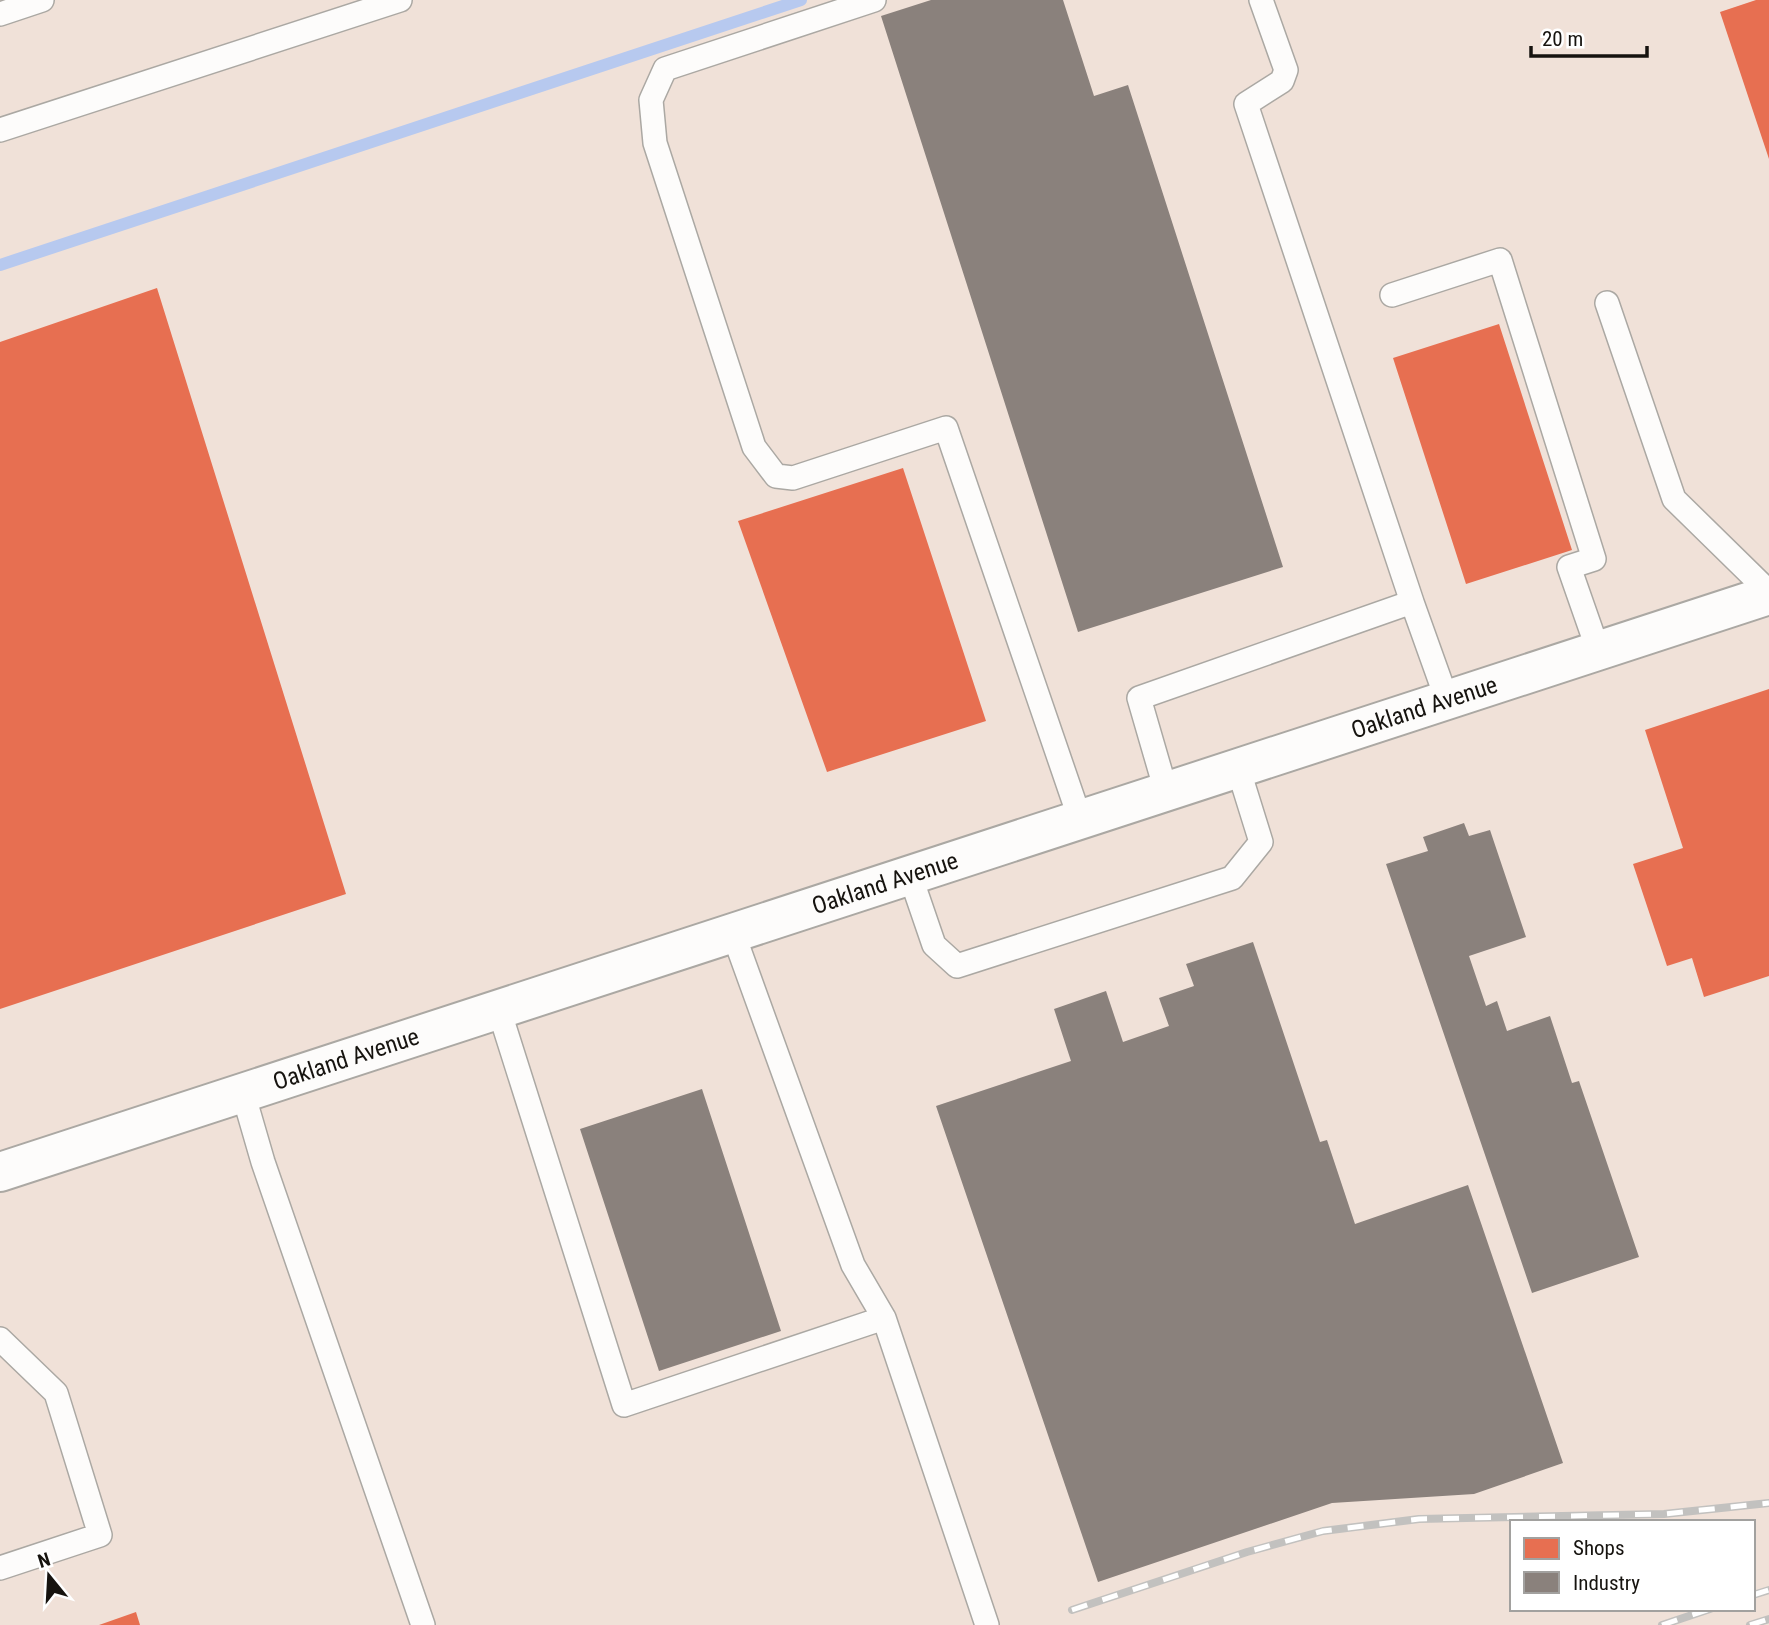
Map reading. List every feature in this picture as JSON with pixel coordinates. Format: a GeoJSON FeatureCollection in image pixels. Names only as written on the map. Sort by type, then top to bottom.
{"type":"FeatureCollection","features":[{"type":"Feature","properties":{"kind":"street","name":"Oakland Avenue"},"geometry":{"type":"LineString","coordinates":[[0,1172],[1769,594]]}},
{"type":"Feature","properties":{"kind":"lane"},"geometry":{"type":"LineString","coordinates":[[0,14],[42,0]]}},
{"type":"Feature","properties":{"kind":"lane"},"geometry":{"type":"LineString","coordinates":[[0,130],[400,0]]}},
{"type":"Feature","properties":{"kind":"lane"},"geometry":{"type":"LineString","coordinates":[[874,0],[665,69],[650,100],[654,143],[754,447],[776,476],[793,478],[946,428],[1080,819]]}},
{"type":"Feature","properties":{"kind":"lane"},"geometry":{"type":"LineString","coordinates":[[1261,0],[1286,70],[1282,82],[1246,104],[1447,700]]}},
{"type":"Feature","properties":{"kind":"lane"},"geometry":{"type":"LineString","coordinates":[[1392,295],[1500,260],[1594,559],[1569,567],[1598,650]]}},
{"type":"Feature","properties":{"kind":"lane"},"geometry":{"type":"LineString","coordinates":[[1607,303],[1674,499],[1769,594]]}},
{"type":"Feature","properties":{"kind":"lane"},"geometry":{"type":"LineString","coordinates":[[1166,792],[1139,698],[1412,602]]}},
{"type":"Feature","properties":{"kind":"lane"},"geometry":{"type":"LineString","coordinates":[[910,875],[934,945],[957,966],[1232,878],[1261,842],[1238,768]]}},
{"type":"Feature","properties":{"kind":"lane"},"geometry":{"type":"LineString","coordinates":[[733,933],[853,1265],[884,1318],[987,1625]]}},
{"type":"Feature","properties":{"kind":"lane"},"geometry":{"type":"LineString","coordinates":[[499,1010],[624,1405],[884,1318]]}},
{"type":"Feature","properties":{"kind":"lane"},"geometry":{"type":"LineString","coordinates":[[243,1093],[264,1162],[423,1625]]}},
{"type":"Feature","properties":{"kind":"lane"},"geometry":{"type":"LineString","coordinates":[[0,1339],[57,1393],[100,1535],[0,1567]]}},
{"type":"Feature","properties":{"kind":"shaded area"},"geometry":{"type":"Polygon","coordinates":[[[0,0],[1769,0],[1769,1625],[0,1625],[0,0]]]}},
{"type":"Feature","properties":{"kind":"building: Shops"},"geometry":{"type":"Polygon","coordinates":[[[1756,0],[1769,0],[1769,159],[1720,12],[1756,0]]]}},
{"type":"Feature","properties":{"kind":"building: Shops"},"geometry":{"type":"Polygon","coordinates":[[[157,288],[346,894],[0,1009],[0,342],[157,288]]]}},
{"type":"Feature","properties":{"kind":"building: Shops"},"geometry":{"type":"Polygon","coordinates":[[[1499,324],[1572,550],[1466,584],[1393,358],[1499,324]]]}},
{"type":"Feature","properties":{"kind":"building: Shops"},"geometry":{"type":"Polygon","coordinates":[[[903,468],[986,721],[827,772],[738,521],[903,468]]]}},
{"type":"Feature","properties":{"kind":"building: Shops"},"geometry":{"type":"Polygon","coordinates":[[[1769,689],[1769,976],[1704,997],[1692,958],[1667,966],[1633,864],[1683,848],[1645,730],[1769,689]]]}},
{"type":"Feature","properties":{"kind":"building: Shops"},"geometry":{"type":"Polygon","coordinates":[[[136,1612],[140,1625],[99,1625],[136,1612]]]}},
{"type":"Feature","properties":{"kind":"building: Industry"},"geometry":{"type":"Polygon","coordinates":[[[931,0],[1063,0],[1094,96],[1128,85],[1283,567],[1078,632],[881,16],[931,0]]]}},
{"type":"Feature","properties":{"kind":"building: Industry"},"geometry":{"type":"Polygon","coordinates":[[[1464,823],[1469,836],[1490,830],[1526,937],[1469,956],[1486,1006],[1497,1001],[1507,1031],[1550,1016],[1572,1083],[1579,1081],[1639,1257],[1532,1293],[1386,864],[1428,851],[1423,837],[1464,823]]]}},
{"type":"Feature","properties":{"kind":"building: Industry"},"geometry":{"type":"Polygon","coordinates":[[[1253,942],[1320,1142],[1327,1140],[1355,1224],[1468,1185],[1563,1463],[1474,1494],[1332,1503],[1098,1582],[936,1106],[1071,1061],[1054,1009],[1106,991],[1123,1042],[1169,1026],[1159,998],[1194,986],[1186,964],[1253,942]]]}},
{"type":"Feature","properties":{"kind":"building: Industry"},"geometry":{"type":"Polygon","coordinates":[[[702,1089],[781,1331],[659,1371],[580,1129],[702,1089]]]}},
{"type":"Feature","properties":{"kind":"waterway"},"geometry":{"type":"LineString","coordinates":[[0,265],[801,0]]}},
{"type":"Feature","properties":{"kind":"railway"},"geometry":{"type":"LineString","coordinates":[[1072,1610],[1247,1552],[1323,1531],[1419,1519],[1664,1514],[1769,1503]]}},
{"type":"Feature","properties":{"kind":"railway"},"geometry":{"type":"LineString","coordinates":[[1755,1594],[1769,1590]]}},
{"type":"Feature","properties":{"kind":"railway"},"geometry":{"type":"LineString","coordinates":[[1662,1625],[1704,1611]]}},
{"type":"Feature","properties":{"kind":"railway"},"geometry":{"type":"LineString","coordinates":[[1750,1625],[1769,1619]]}}]}
